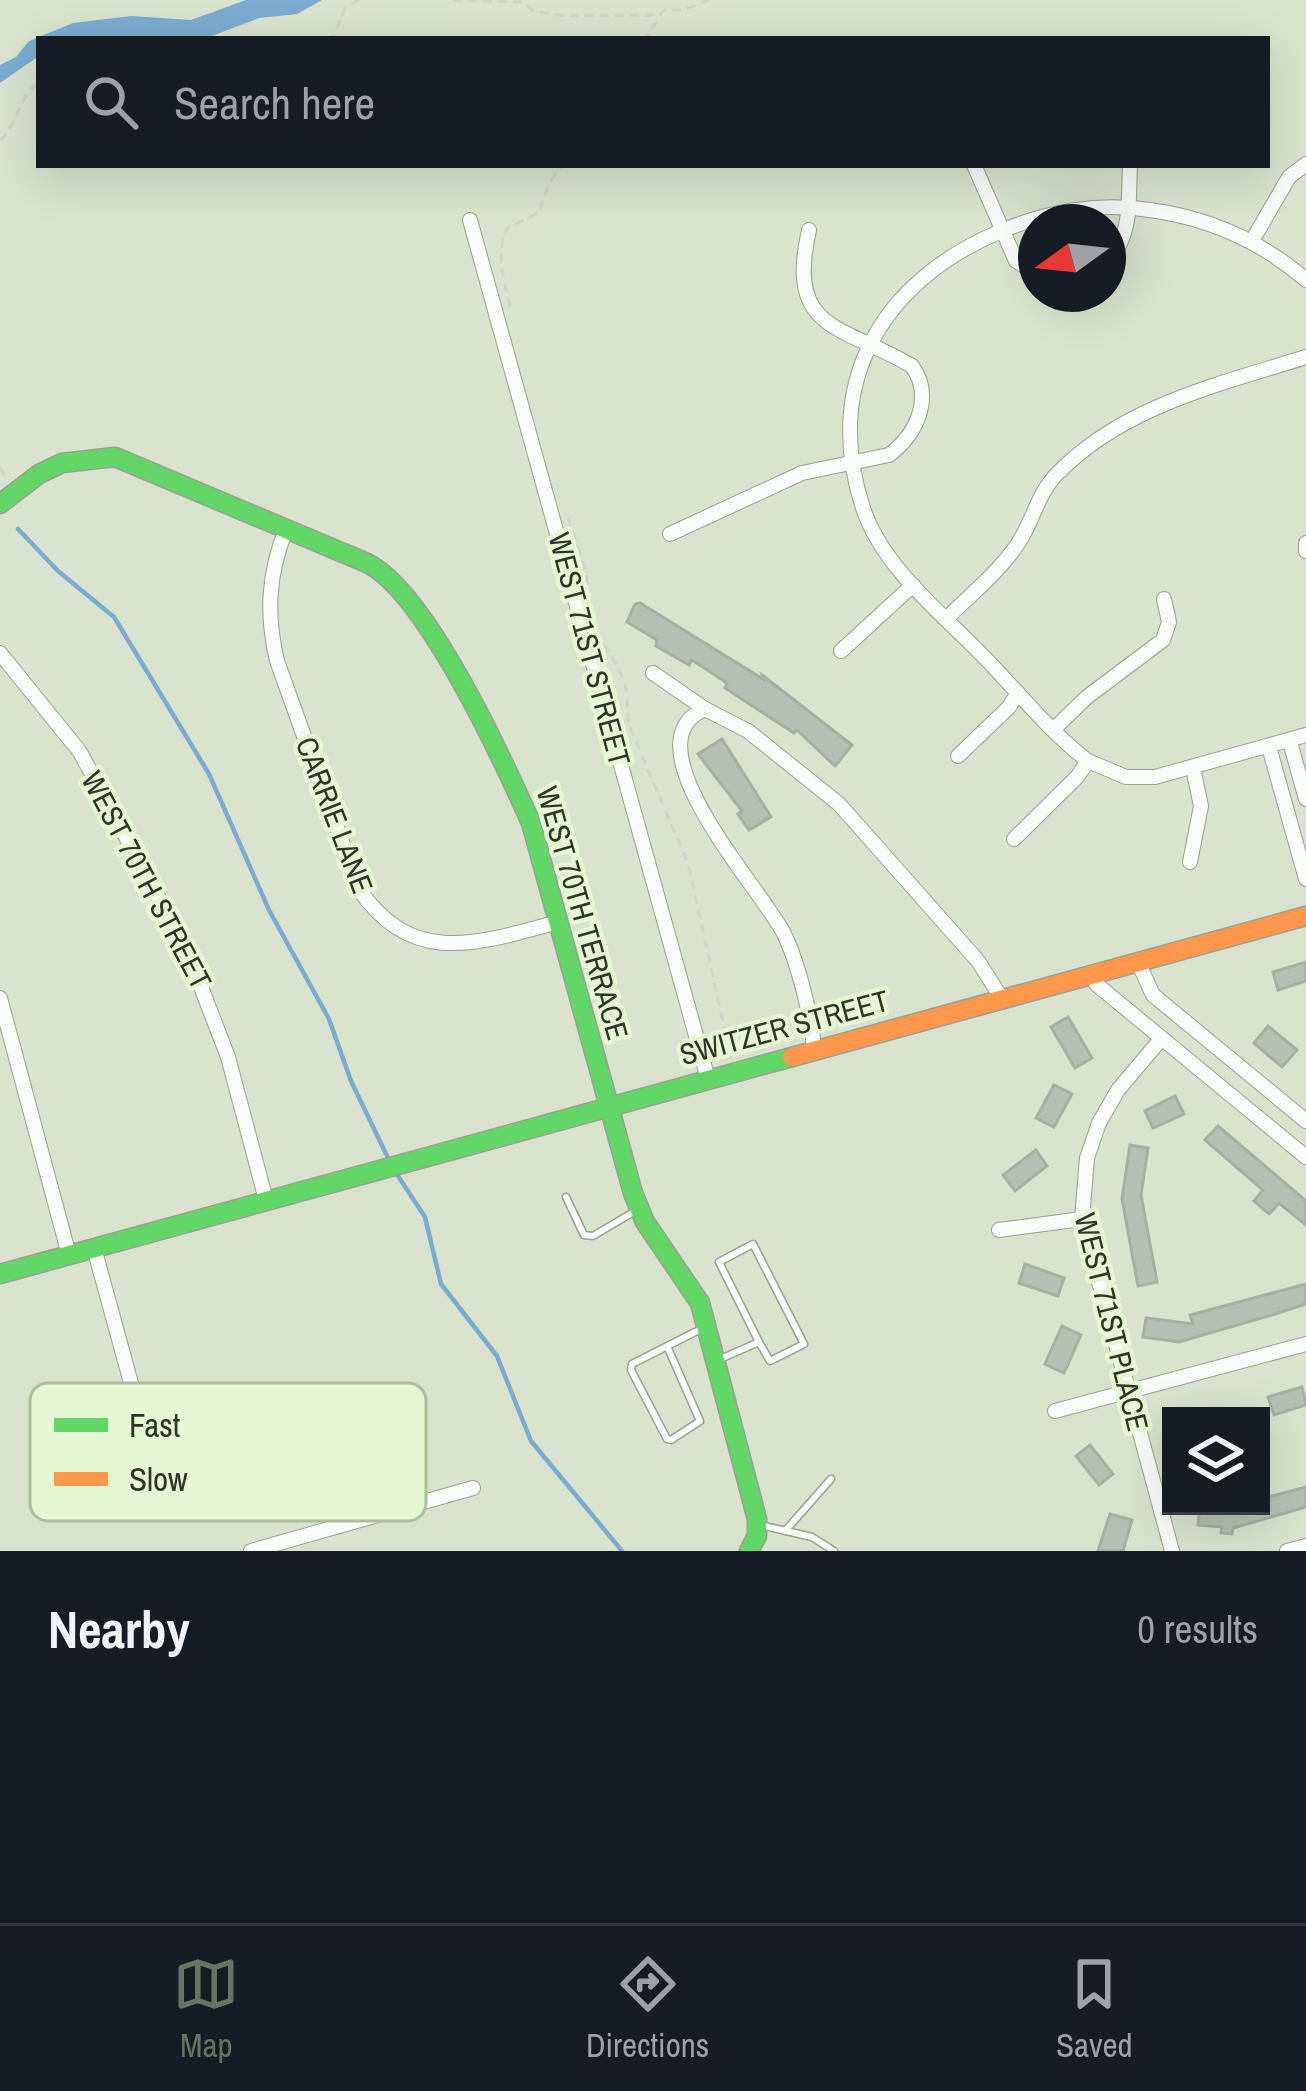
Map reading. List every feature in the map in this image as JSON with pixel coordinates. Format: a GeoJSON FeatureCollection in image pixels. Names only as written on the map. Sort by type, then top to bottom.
{"type":"FeatureCollection","features":[{"type":"Feature","properties":{"kind":"street"},"geometry":{"type":"LineString","coordinates":[[1252,242],[1289,177],[1306,164]]}},
{"type":"Feature","properties":{"kind":"street"},"geometry":{"type":"LineString","coordinates":[[975,168],[1018,262]]}},
{"type":"Feature","properties":{"kind":"street"},"geometry":{"type":"LineString","coordinates":[[1126,220],[1130,168]]}},
{"type":"Feature","properties":{"kind":"street"},"geometry":{"type":"LineString","coordinates":[[1306,280],[1252,242],[1195,220],[1128,208],[1048,215],[1002,231],[926,272],[900,297],[870,344],[851,407],[852,464],[871,526],[913,584],[1088,760],[1105,771],[1141,778],[1306,735]]}},
{"type":"Feature","properties":{"kind":"street","name":"WEST 71ST STREET"},"geometry":{"type":"LineString","coordinates":[[470,220],[708,1079]]}},
{"type":"Feature","properties":{"kind":"street"},"geometry":{"type":"LineString","coordinates":[[670,534],[802,473],[889,455],[901,446],[919,415],[924,396],[912,366],[827,322],[812,307],[801,283],[809,230]]}},
{"type":"Feature","properties":{"kind":"street"},"geometry":{"type":"LineString","coordinates":[[946,618],[1004,562],[1059,471],[1090,446],[1174,399],[1306,357]]}},
{"type":"Feature","properties":{"kind":"street","name":"WEST 70TH TERRACE"},"geometry":{"type":"LineString","coordinates":[[0,504],[62,463],[115,457],[386,572],[414,603],[520,797],[640,1209],[700,1303],[757,1524]]}},
{"type":"Feature","properties":{"kind":"street","name":"CARRIE LANE"},"geometry":{"type":"LineString","coordinates":[[286,529],[270,581],[269,628],[366,900],[398,929],[438,944],[488,941],[558,922]]}},
{"type":"Feature","properties":{"kind":"street"},"geometry":{"type":"LineString","coordinates":[[841,651],[913,584]]}},
{"type":"Feature","properties":{"kind":"street"},"geometry":{"type":"LineString","coordinates":[[1054,729],[1087,697],[1163,640],[1169,622],[1164,599]]}},
{"type":"Feature","properties":{"kind":"street","name":"WEST 70TH STREET"},"geometry":{"type":"LineString","coordinates":[[0,653],[80,752],[186,948],[228,1057],[266,1200]]}},
{"type":"Feature","properties":{"kind":"street"},"geometry":{"type":"LineString","coordinates":[[653,673],[705,709],[748,730],[839,804],[979,961],[1002,999]]}},
{"type":"Feature","properties":{"kind":"street"},"geometry":{"type":"LineString","coordinates":[[958,756],[1009,707],[1018,692]]}},
{"type":"Feature","properties":{"kind":"street"},"geometry":{"type":"LineString","coordinates":[[705,709],[685,729],[680,765],[712,825],[782,928],[814,1050]]}},
{"type":"Feature","properties":{"kind":"street"},"geometry":{"type":"LineString","coordinates":[[1290,742],[1306,799]]}},
{"type":"Feature","properties":{"kind":"street"},"geometry":{"type":"LineString","coordinates":[[1269,747],[1306,879]]}},
{"type":"Feature","properties":{"kind":"street"},"geometry":{"type":"LineString","coordinates":[[1014,839],[1088,760]]}},
{"type":"Feature","properties":{"kind":"street"},"geometry":{"type":"LineString","coordinates":[[1190,862],[1202,806],[1193,768]]}},
{"type":"Feature","properties":{"kind":"street","name":"SWITZER STREET"},"geometry":{"type":"LineString","coordinates":[[0,1274],[1306,916]]}},
{"type":"Feature","properties":{"kind":"street"},"geometry":{"type":"LineString","coordinates":[[1138,962],[1153,995],[1306,1121]]}},
{"type":"Feature","properties":{"kind":"street"},"geometry":{"type":"LineString","coordinates":[[1092,975],[1096,985],[1306,1157]]}},
{"type":"Feature","properties":{"kind":"street"},"geometry":{"type":"LineString","coordinates":[[0,998],[70,1255]]}},
{"type":"Feature","properties":{"kind":"street","name":"WEST 71ST PLACE"},"geometry":{"type":"LineString","coordinates":[[1161,1039],[1118,1090],[1099,1123],[1087,1158],[1082,1219],[1172,1551]]}},
{"type":"Feature","properties":{"kind":"street"},"geometry":{"type":"LineString","coordinates":[[999,1230],[1082,1219]]}},
{"type":"Feature","properties":{"kind":"street"},"geometry":{"type":"LineString","coordinates":[[94,1248],[131,1383]]}},
{"type":"Feature","properties":{"kind":"street"},"geometry":{"type":"LineString","coordinates":[[1055,1411],[1306,1344]]}},
{"type":"Feature","properties":{"kind":"street"},"geometry":{"type":"LineString","coordinates":[[426,1501],[473,1488]]}},
{"type":"Feature","properties":{"kind":"street"},"geometry":{"type":"LineString","coordinates":[[250,1551],[356,1521]]}},
{"type":"Feature","properties":{"kind":"street"},"geometry":{"type":"LineString","coordinates":[[749,1551],[757,1524]]}},
{"type":"Feature","properties":{"kind":"street"},"geometry":{"type":"LineString","coordinates":[[1287,1551],[1306,1546]]}},
{"type":"Feature","properties":{"kind":"lane"},"geometry":{"type":"LineString","coordinates":[[566,1197],[584,1235],[593,1236],[640,1209]]}},
{"type":"Feature","properties":{"kind":"lane"},"geometry":{"type":"LineString","coordinates":[[753,1244],[804,1344],[770,1361],[760,1342],[719,1262],[753,1244]]}},
{"type":"Feature","properties":{"kind":"lane"},"geometry":{"type":"LineString","coordinates":[[667,1346],[700,1421],[671,1440],[631,1370],[632,1364],[667,1346],[706,1326]]}},
{"type":"Feature","properties":{"kind":"lane"},"geometry":{"type":"LineString","coordinates":[[715,1362],[760,1342]]}},
{"type":"Feature","properties":{"kind":"lane"},"geometry":{"type":"LineString","coordinates":[[785,1531],[832,1479]]}},
{"type":"Feature","properties":{"kind":"lane"},"geometry":{"type":"LineString","coordinates":[[757,1524],[812,1538],[834,1551]]}},
{"type":"Feature","properties":{"kind":"path"},"geometry":{"type":"LineString","coordinates":[[334,36],[345,8],[358,0]]}},
{"type":"Feature","properties":{"kind":"path"},"geometry":{"type":"LineString","coordinates":[[453,0],[522,2],[534,11],[566,16],[660,15]]}},
{"type":"Feature","properties":{"kind":"path"},"geometry":{"type":"LineString","coordinates":[[647,36],[664,10],[684,10],[709,0]]}},
{"type":"Feature","properties":{"kind":"path"},"geometry":{"type":"LineString","coordinates":[[0,140],[16,123],[27,91],[36,84]]}},
{"type":"Feature","properties":{"kind":"path"},"geometry":{"type":"LineString","coordinates":[[511,314],[500,266],[501,242],[506,228],[539,213],[560,168]]}},
{"type":"Feature","properties":{"kind":"path"},"geometry":{"type":"LineString","coordinates":[[564,508],[585,567],[588,605]]}},
{"type":"Feature","properties":{"kind":"path"},"geometry":{"type":"LineString","coordinates":[[600,640],[621,668],[630,704],[628,724],[688,863],[731,1061]]}},
{"type":"Feature","properties":{"kind":"water"},"geometry":{"type":"Polygon","coordinates":[[[246,0],[322,0],[297,14],[259,18],[212,36],[41,36],[73,23],[131,16],[191,20],[246,0]]]}},
{"type":"Feature","properties":{"kind":"water"},"geometry":{"type":"Polygon","coordinates":[[[36,38],[36,58],[0,83],[0,65],[16,57],[36,38]]]}},
{"type":"Feature","properties":{"kind":"building"},"geometry":{"type":"Polygon","coordinates":[[[640,603],[763,679],[762,675],[852,745],[835,766],[797,730],[794,733],[725,688],[727,683],[692,660],[689,665],[656,646],[657,640],[627,622],[640,603]]]}},
{"type":"Feature","properties":{"kind":"building"},"geometry":{"type":"Polygon","coordinates":[[[722,739],[771,817],[749,830],[738,814],[742,811],[698,754],[722,739]]]}},
{"type":"Feature","properties":{"kind":"building"},"geometry":{"type":"Polygon","coordinates":[[[1306,962],[1306,981],[1278,990],[1273,972],[1306,962]]]}},
{"type":"Feature","properties":{"kind":"building"},"geometry":{"type":"Polygon","coordinates":[[[1068,1017],[1092,1058],[1075,1068],[1051,1027],[1068,1017]]]}},
{"type":"Feature","properties":{"kind":"building"},"geometry":{"type":"Polygon","coordinates":[[[1268,1026],[1297,1050],[1282,1067],[1254,1043],[1268,1026]]]}},
{"type":"Feature","properties":{"kind":"building"},"geometry":{"type":"Polygon","coordinates":[[[1054,1085],[1072,1094],[1054,1127],[1036,1118],[1054,1085]]]}},
{"type":"Feature","properties":{"kind":"building"},"geometry":{"type":"Polygon","coordinates":[[[1175,1096],[1184,1114],[1153,1128],[1145,1111],[1175,1096]]]}},
{"type":"Feature","properties":{"kind":"building"},"geometry":{"type":"Polygon","coordinates":[[[1218,1126],[1306,1201],[1306,1225],[1279,1203],[1269,1214],[1254,1201],[1263,1190],[1205,1140],[1218,1126]]]}},
{"type":"Feature","properties":{"kind":"building"},"geometry":{"type":"Polygon","coordinates":[[[1130,1145],[1148,1148],[1141,1195],[1157,1282],[1138,1286],[1122,1199],[1130,1145]]]}},
{"type":"Feature","properties":{"kind":"building"},"geometry":{"type":"Polygon","coordinates":[[[1036,1150],[1047,1166],[1015,1191],[1003,1175],[1036,1150]]]}},
{"type":"Feature","properties":{"kind":"building"},"geometry":{"type":"Polygon","coordinates":[[[1025,1264],[1064,1278],[1058,1296],[1019,1283],[1025,1264]]]}},
{"type":"Feature","properties":{"kind":"building"},"geometry":{"type":"Polygon","coordinates":[[[1306,1284],[1306,1304],[1179,1342],[1143,1337],[1146,1318],[1193,1324],[1190,1315],[1306,1284]]]}},
{"type":"Feature","properties":{"kind":"building"},"geometry":{"type":"Polygon","coordinates":[[[1062,1326],[1081,1335],[1064,1373],[1045,1364],[1062,1326]]]}},
{"type":"Feature","properties":{"kind":"building"},"geometry":{"type":"Polygon","coordinates":[[[1302,1387],[1306,1405],[1274,1415],[1268,1397],[1302,1387]]]}},
{"type":"Feature","properties":{"kind":"building"},"geometry":{"type":"Polygon","coordinates":[[[1090,1445],[1113,1474],[1099,1485],[1076,1456],[1090,1445]]]}},
{"type":"Feature","properties":{"kind":"building"},"geometry":{"type":"Polygon","coordinates":[[[1306,1487],[1306,1507],[1233,1528],[1232,1534],[1221,1533],[1222,1527],[1198,1525],[1199,1515],[1270,1515],[1270,1497],[1306,1487]]]}},
{"type":"Feature","properties":{"kind":"building"},"geometry":{"type":"Polygon","coordinates":[[[1110,1514],[1132,1520],[1123,1551],[1098,1551],[1110,1514]]]}},
{"type":"Feature","properties":{"kind":"waterway"},"geometry":{"type":"LineString","coordinates":[[18,529],[58,571],[114,617],[209,774],[269,910],[329,1019],[351,1081],[389,1160]]}},
{"type":"Feature","properties":{"kind":"waterway"},"geometry":{"type":"LineString","coordinates":[[394,1170],[425,1217],[441,1284],[497,1356],[531,1441],[622,1551]]}},
{"type":"Feature","properties":{"kind":"traffic: fast"},"geometry":{"type":"LineString","coordinates":[[0,504],[62,463],[115,457],[367,563],[414,607],[461,680],[531,823],[633,1193],[645,1222],[700,1303],[757,1519],[757,1536],[749,1551]]}},
{"type":"Feature","properties":{"kind":"traffic: fast"},"geometry":{"type":"LineString","coordinates":[[0,1274],[792,1057]]}},
{"type":"Feature","properties":{"kind":"traffic: slow"},"geometry":{"type":"LineString","coordinates":[[792,1057],[1306,916]]}}]}
